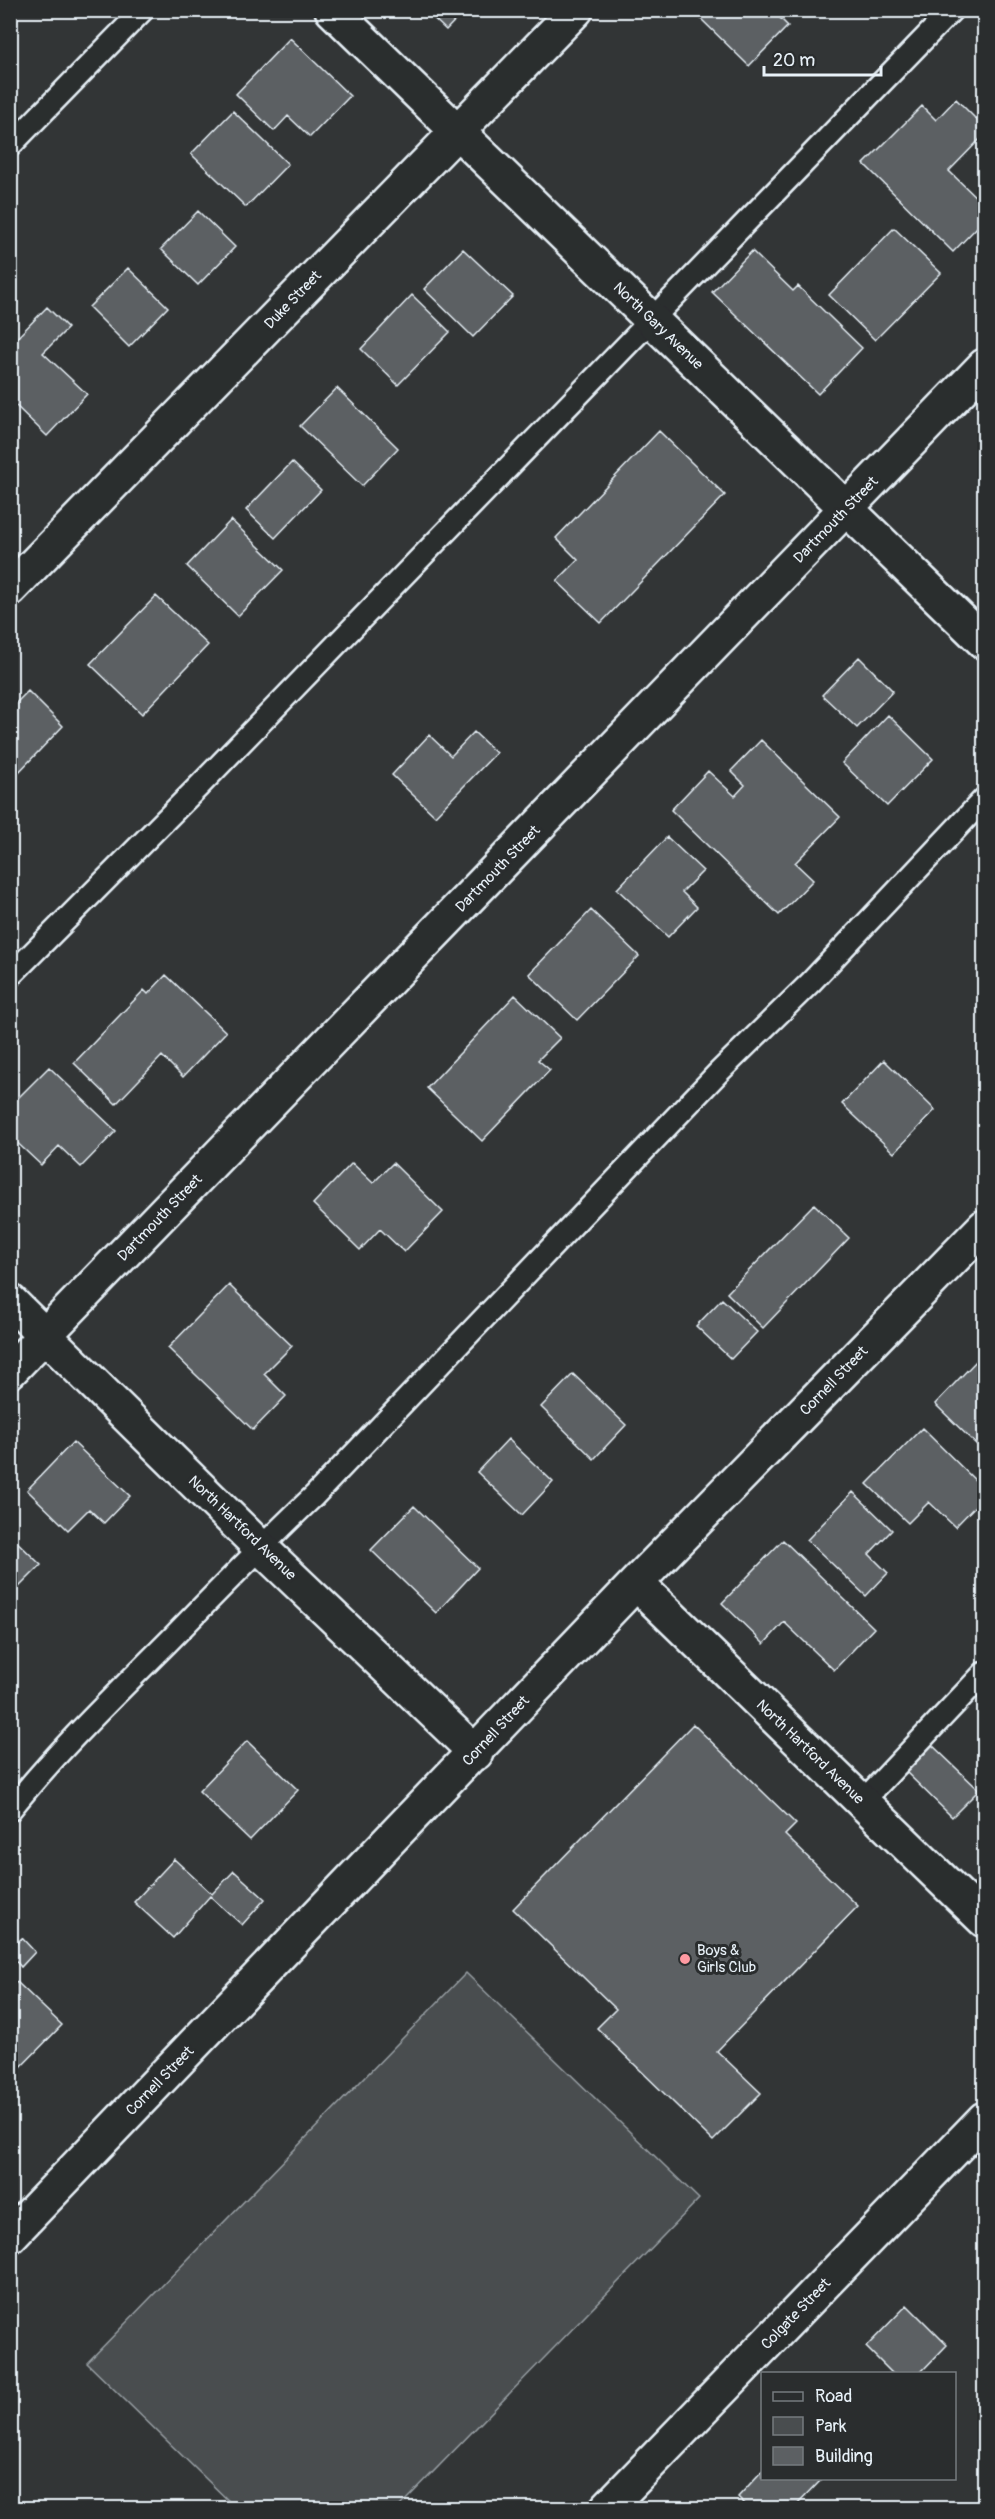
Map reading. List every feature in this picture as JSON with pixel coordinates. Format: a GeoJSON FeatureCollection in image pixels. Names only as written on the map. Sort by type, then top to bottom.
{"type":"FeatureCollection","features":[{"type":"Feature","properties":{"kind":"street","name":"North Gary Avenue"},"geometry":{"type":"LineString","coordinates":[[332,10],[984,642]]}},
{"type":"Feature","properties":{"kind":"street","name":"Duke Street"},"geometry":{"type":"LineString","coordinates":[[10,589],[576,10]]}},
{"type":"Feature","properties":{"kind":"street","name":"Dartmouth Street"},"geometry":{"type":"LineString","coordinates":[[10,1371],[984,366]]}},
{"type":"Feature","properties":{"kind":"street","name":"Cornell Street"},"geometry":{"type":"LineString","coordinates":[[10,2236],[476,1753],[636,1583],[984,1227]]}},
{"type":"Feature","properties":{"kind":"street","name":"North Hartford Avenue"},"geometry":{"type":"LineString","coordinates":[[10,1301],[476,1753]]}},
{"type":"Feature","properties":{"kind":"street","name":"North Hartford Avenue"},"geometry":{"type":"LineString","coordinates":[[636,1583],[984,1920]]}},
{"type":"Feature","properties":{"kind":"street","name":"Colgate Street"},"geometry":{"type":"LineString","coordinates":[[608,2508],[984,2119]]}},
{"type":"Feature","properties":{"kind":"lane"},"geometry":{"type":"LineString","coordinates":[[10,146],[143,10]]}},
{"type":"Feature","properties":{"kind":"lane"},"geometry":{"type":"LineString","coordinates":[[10,976],[209,777],[952,10]]}},
{"type":"Feature","properties":{"kind":"lane"},"geometry":{"type":"LineString","coordinates":[[10,1810],[42,1770],[94,1715],[261,1546],[314,1496],[718,1073],[811,982],[984,799]]}},
{"type":"Feature","properties":{"kind":"lane"},"geometry":{"type":"LineString","coordinates":[[862,1802],[984,1672]]}},
{"type":"Feature","properties":{"kind":"green space"},"geometry":{"type":"Polygon","coordinates":[[[466,1973],[699,2199],[398,2508],[236,2508],[87,2363],[466,1973]]]}},
{"type":"Feature","properties":{"kind":"building"},"geometry":{"type":"Polygon","coordinates":[[[425,10],[465,10],[446,30],[425,10]]]}},
{"type":"Feature","properties":{"kind":"building"},"geometry":{"type":"Polygon","coordinates":[[[703,10],[772,10],[788,26],[749,66],[698,16],[703,10]]]}},
{"type":"Feature","properties":{"kind":"building"},"geometry":{"type":"Polygon","coordinates":[[[290,38],[350,96],[310,137],[288,116],[274,131],[236,94],[290,38]]]}},
{"type":"Feature","properties":{"kind":"building"},"geometry":{"type":"Polygon","coordinates":[[[956,99],[984,127],[984,135],[949,171],[984,205],[984,220],[953,252],[864,164],[922,106],[936,120],[956,99]]]}},
{"type":"Feature","properties":{"kind":"building"},"geometry":{"type":"Polygon","coordinates":[[[233,111],[288,164],[246,207],[191,154],[233,111]]]}},
{"type":"Feature","properties":{"kind":"building"},"geometry":{"type":"Polygon","coordinates":[[[198,211],[235,247],[198,285],[161,249],[198,211]]]}},
{"type":"Feature","properties":{"kind":"building"},"geometry":{"type":"Polygon","coordinates":[[[894,228],[941,273],[875,340],[829,295],[894,228]]]}},
{"type":"Feature","properties":{"kind":"building"},"geometry":{"type":"Polygon","coordinates":[[[463,249],[513,296],[473,337],[424,289],[463,249]]]}},
{"type":"Feature","properties":{"kind":"building"},"geometry":{"type":"Polygon","coordinates":[[[752,251],[793,291],[798,286],[862,348],[818,394],[712,292],[752,251]]]}},
{"type":"Feature","properties":{"kind":"building"},"geometry":{"type":"Polygon","coordinates":[[[128,268],[168,307],[129,347],[89,307],[128,268]]]}},
{"type":"Feature","properties":{"kind":"building"},"geometry":{"type":"Polygon","coordinates":[[[412,295],[450,332],[398,385],[361,349],[412,295]]]}},
{"type":"Feature","properties":{"kind":"building"},"geometry":{"type":"Polygon","coordinates":[[[47,307],[68,328],[43,353],[87,394],[47,436],[10,400],[10,345],[47,307]]]}},
{"type":"Feature","properties":{"kind":"building"},"geometry":{"type":"Polygon","coordinates":[[[337,388],[398,448],[362,486],[300,426],[337,388]]]}},
{"type":"Feature","properties":{"kind":"building"},"geometry":{"type":"Polygon","coordinates":[[[659,431],[725,495],[601,623],[557,581],[578,560],[556,538],[659,431]]]}},
{"type":"Feature","properties":{"kind":"building"},"geometry":{"type":"Polygon","coordinates":[[[292,462],[321,490],[275,538],[246,510],[292,462]]]}},
{"type":"Feature","properties":{"kind":"building"},"geometry":{"type":"Polygon","coordinates":[[[231,520],[283,570],[238,616],[187,566],[231,520]]]}},
{"type":"Feature","properties":{"kind":"building"},"geometry":{"type":"Polygon","coordinates":[[[156,596],[208,645],[142,714],[90,664],[156,596]]]}},
{"type":"Feature","properties":{"kind":"building"},"geometry":{"type":"Polygon","coordinates":[[[859,657],[893,691],[857,728],[822,695],[859,657]]]}},
{"type":"Feature","properties":{"kind":"building"},"geometry":{"type":"Polygon","coordinates":[[[28,691],[63,726],[14,777],[10,774],[10,709],[28,691]]]}},
{"type":"Feature","properties":{"kind":"building"},"geometry":{"type":"Polygon","coordinates":[[[888,715],[933,759],[887,806],[842,763],[888,715]]]}},
{"type":"Feature","properties":{"kind":"building"},"geometry":{"type":"Polygon","coordinates":[[[474,732],[496,753],[435,816],[392,775],[429,735],[451,756],[474,732]]]}},
{"type":"Feature","properties":{"kind":"building"},"geometry":{"type":"Polygon","coordinates":[[[761,740],[840,817],[795,863],[813,880],[779,915],[671,810],[708,771],[735,796],[745,785],[731,771],[761,740]]]}},
{"type":"Feature","properties":{"kind":"building"},"geometry":{"type":"Polygon","coordinates":[[[667,837],[703,871],[682,892],[697,907],[668,937],[617,889],[667,837]]]}},
{"type":"Feature","properties":{"kind":"building"},"geometry":{"type":"Polygon","coordinates":[[[591,910],[639,956],[577,1020],[529,974],[591,910]]]}},
{"type":"Feature","properties":{"kind":"building"},"geometry":{"type":"Polygon","coordinates":[[[166,975],[226,1032],[183,1077],[162,1056],[116,1104],[74,1063],[144,990],[148,994],[166,975]]]}},
{"type":"Feature","properties":{"kind":"building"},"geometry":{"type":"Polygon","coordinates":[[[515,995],[560,1038],[538,1060],[550,1070],[482,1141],[427,1088],[515,995]]]}},
{"type":"Feature","properties":{"kind":"building"},"geometry":{"type":"Polygon","coordinates":[[[884,1060],[935,1110],[894,1153],[842,1104],[884,1060]]]}},
{"type":"Feature","properties":{"kind":"building"},"geometry":{"type":"Polygon","coordinates":[[[49,1067],[116,1131],[81,1167],[59,1146],[41,1165],[10,1136],[10,1106],[49,1067]]]}},
{"type":"Feature","properties":{"kind":"building"},"geometry":{"type":"Polygon","coordinates":[[[352,1163],[373,1183],[393,1163],[443,1212],[404,1252],[380,1229],[360,1250],[313,1204],[352,1163]]]}},
{"type":"Feature","properties":{"kind":"building"},"geometry":{"type":"Polygon","coordinates":[[[814,1204],[849,1238],[763,1328],[727,1293],[814,1204]]]}},
{"type":"Feature","properties":{"kind":"building"},"geometry":{"type":"Polygon","coordinates":[[[229,1285],[292,1346],[264,1374],[286,1396],[253,1430],[168,1348],[229,1285]]]}},
{"type":"Feature","properties":{"kind":"building"},"geometry":{"type":"Polygon","coordinates":[[[722,1299],[757,1332],[731,1359],[696,1326],[722,1299]]]}},
{"type":"Feature","properties":{"kind":"building"},"geometry":{"type":"Polygon","coordinates":[[[978,1359],[984,1365],[984,1441],[979,1447],[935,1404],[978,1359]]]}},
{"type":"Feature","properties":{"kind":"building"},"geometry":{"type":"Polygon","coordinates":[[[573,1374],[626,1425],[594,1459],[541,1407],[573,1374]]]}},
{"type":"Feature","properties":{"kind":"building"},"geometry":{"type":"Polygon","coordinates":[[[922,1428],[984,1489],[984,1497],[955,1527],[929,1502],[908,1523],[867,1484],[922,1428]]]}},
{"type":"Feature","properties":{"kind":"building"},"geometry":{"type":"Polygon","coordinates":[[[508,1439],[553,1482],[522,1515],[477,1472],[508,1439]]]}},
{"type":"Feature","properties":{"kind":"building"},"geometry":{"type":"Polygon","coordinates":[[[73,1442],[130,1496],[104,1523],[89,1509],[68,1530],[27,1490],[73,1442]]]}},
{"type":"Feature","properties":{"kind":"building"},"geometry":{"type":"Polygon","coordinates":[[[853,1492],[892,1530],[869,1554],[888,1573],[866,1596],[807,1540],[853,1492]]]}},
{"type":"Feature","properties":{"kind":"building"},"geometry":{"type":"Polygon","coordinates":[[[414,1506],[478,1568],[436,1613],[371,1550],[414,1506]]]}},
{"type":"Feature","properties":{"kind":"building"},"geometry":{"type":"Polygon","coordinates":[[[10,1535],[41,1565],[10,1596],[10,1535]]]}},
{"type":"Feature","properties":{"kind":"building"},"geometry":{"type":"Polygon","coordinates":[[[783,1540],[874,1628],[834,1670],[784,1622],[764,1644],[722,1603],[783,1540]]]}},
{"type":"Feature","properties":{"kind":"building","name":"Boys & Girls Club"},"geometry":{"type":"Polygon","coordinates":[[[693,1724],[796,1824],[785,1835],[858,1906],[717,2051],[761,2093],[713,2141],[597,2028],[616,2009],[513,1909],[693,1724]]]}},
{"type":"Feature","properties":{"kind":"building"},"geometry":{"type":"Polygon","coordinates":[[[247,1741],[298,1790],[250,1840],[199,1791],[247,1741]]]}},
{"type":"Feature","properties":{"kind":"building"},"geometry":{"type":"Polygon","coordinates":[[[931,1744],[979,1790],[952,1817],[905,1771],[931,1744]]]}},
{"type":"Feature","properties":{"kind":"building"},"geometry":{"type":"Polygon","coordinates":[[[174,1859],[212,1894],[234,1871],[265,1899],[242,1925],[210,1896],[173,1938],[134,1902],[174,1859]]]}},
{"type":"Feature","properties":{"kind":"building"},"geometry":{"type":"Polygon","coordinates":[[[22,1938],[35,1952],[21,1967],[10,1954],[10,1949],[22,1938]]]}},
{"type":"Feature","properties":{"kind":"building"},"geometry":{"type":"Polygon","coordinates":[[[17,1982],[62,2025],[10,2078],[10,1988],[17,1982]]]}},
{"type":"Feature","properties":{"kind":"building"},"geometry":{"type":"Polygon","coordinates":[[[907,2305],[947,2345],[921,2372],[891,2372],[866,2347],[907,2305]]]}},
{"type":"Feature","properties":{"kind":"building"},"geometry":{"type":"Polygon","coordinates":[[[761,2472],[761,2480],[821,2480],[794,2508],[749,2508],[738,2497],[761,2472]]]}},
{"type":"Feature","properties":{"kind":"place","name":"Boys & Girls Club"},"geometry":{"type":"Point","coordinates":[685,1959]}}]}
